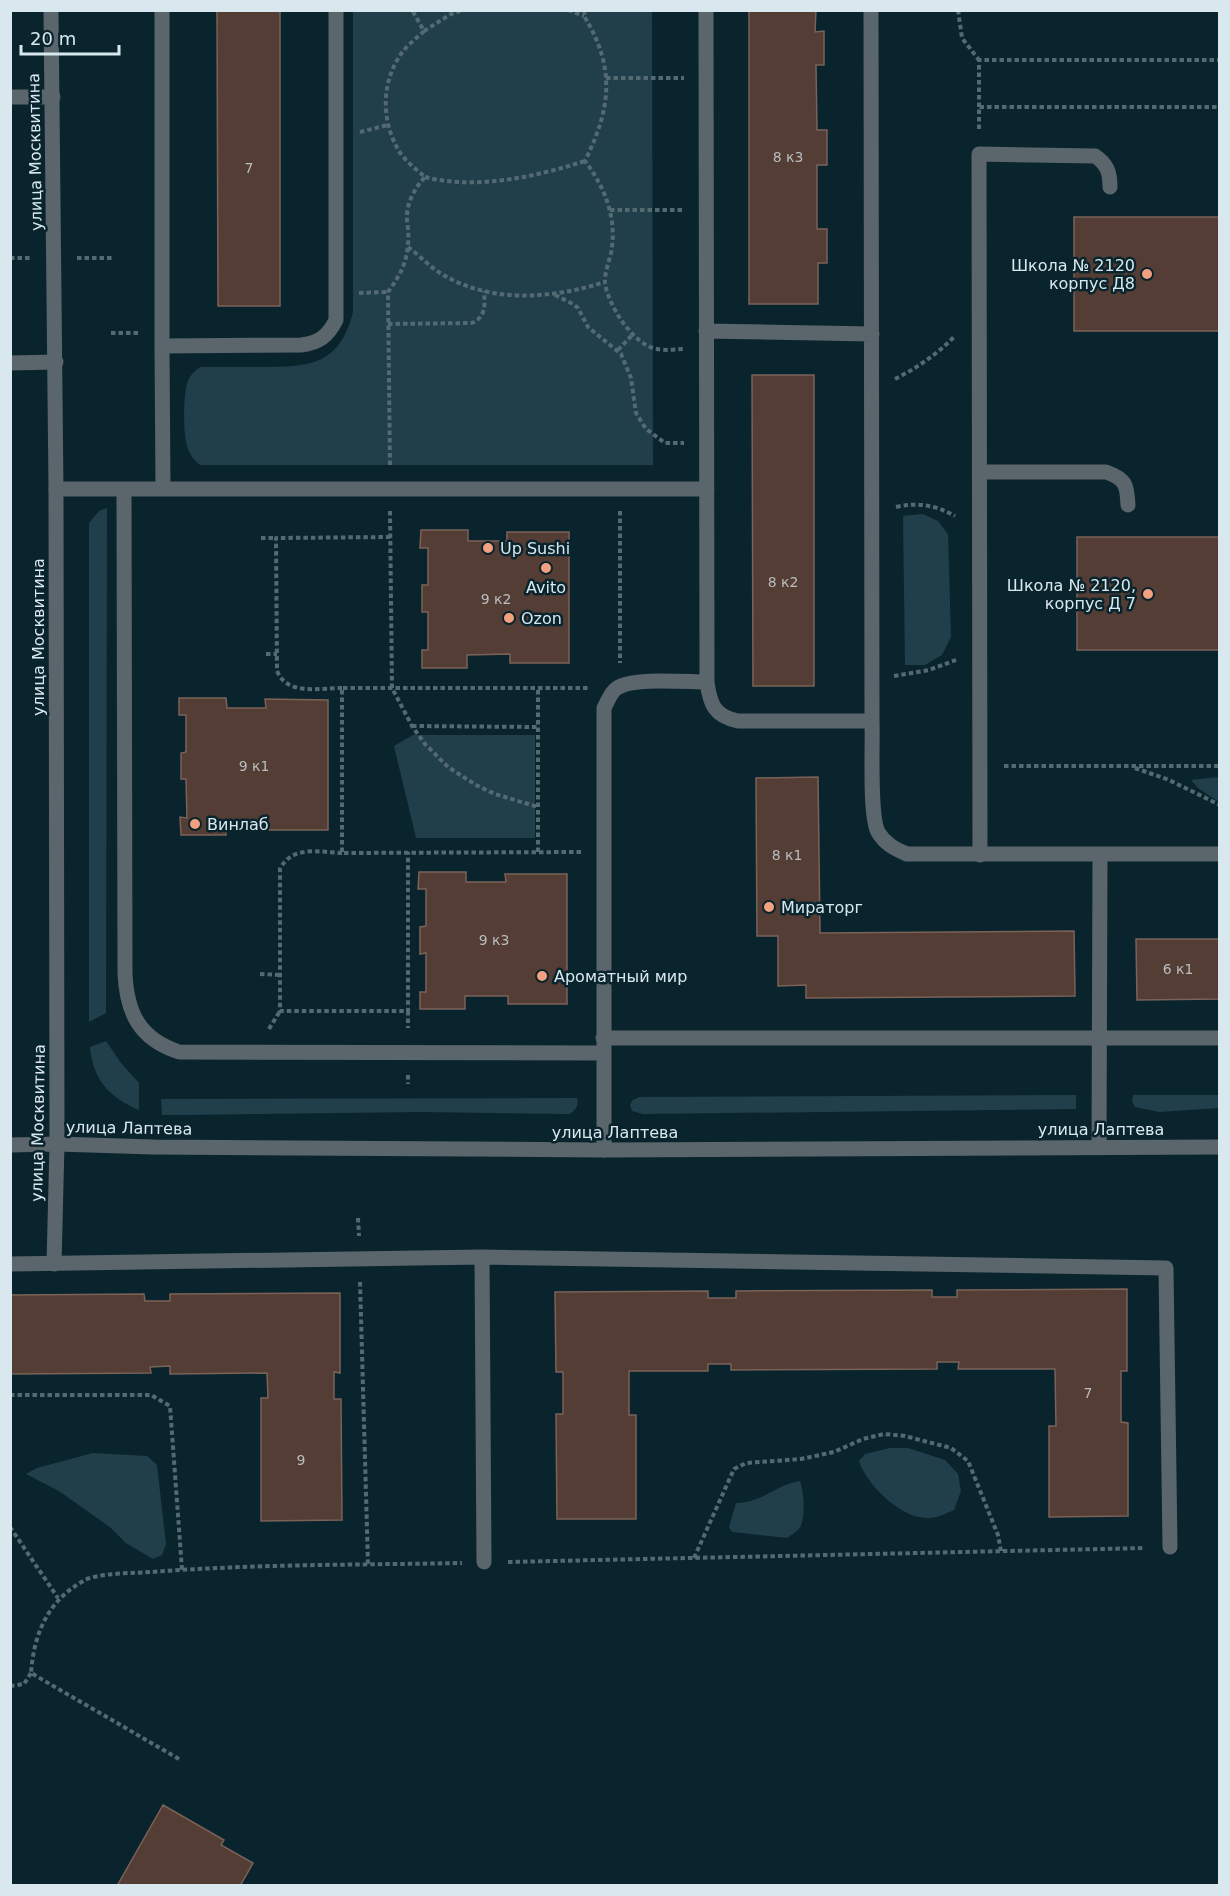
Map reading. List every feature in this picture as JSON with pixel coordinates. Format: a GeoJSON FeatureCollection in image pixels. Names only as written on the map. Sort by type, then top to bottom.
{"type":"FeatureCollection","features":[{"type":"Feature","properties":{"kind":"street","name":"улица Москвитина"},"geometry":{"type":"LineString","coordinates":[[51,10],[56,362],[57,1144],[54,1264]]}},
{"type":"Feature","properties":{"kind":"street"},"geometry":{"type":"LineString","coordinates":[[162,10],[163,489]]}},
{"type":"Feature","properties":{"kind":"street"},"geometry":{"type":"LineString","coordinates":[[162,346],[313,344],[325,337],[336,320],[336,10]]}},
{"type":"Feature","properties":{"kind":"street"},"geometry":{"type":"LineString","coordinates":[[706,10],[707,682],[713,707],[728,719],[738,721],[872,721]]}},
{"type":"Feature","properties":{"kind":"street"},"geometry":{"type":"LineString","coordinates":[[872,10],[872,721],[873,812],[877,829],[884,841],[894,849],[907,854],[1220,855]]}},
{"type":"Feature","properties":{"kind":"street"},"geometry":{"type":"LineString","coordinates":[[10,97],[53,97]]}},
{"type":"Feature","properties":{"kind":"street"},"geometry":{"type":"LineString","coordinates":[[980,855],[979,154],[1095,156],[1104,162],[1110,174],[1110,187]]}},
{"type":"Feature","properties":{"kind":"street"},"geometry":{"type":"LineString","coordinates":[[706,331],[872,334]]}},
{"type":"Feature","properties":{"kind":"street"},"geometry":{"type":"LineString","coordinates":[[10,363],[56,362]]}},
{"type":"Feature","properties":{"kind":"street"},"geometry":{"type":"LineString","coordinates":[[980,472],[1106,472],[1124,481],[1128,489],[1128,505]]}},
{"type":"Feature","properties":{"kind":"street"},"geometry":{"type":"LineString","coordinates":[[56,489],[707,489]]}},
{"type":"Feature","properties":{"kind":"street"},"geometry":{"type":"LineString","coordinates":[[124,489],[126,998],[133,1015],[145,1032],[165,1048],[179,1053],[1220,1038]]}},
{"type":"Feature","properties":{"kind":"street"},"geometry":{"type":"LineString","coordinates":[[604,1150],[604,708],[612,693],[619,687],[639,682],[707,682]]}},
{"type":"Feature","properties":{"kind":"street"},"geometry":{"type":"LineString","coordinates":[[1099,1146],[1100,855]]}},
{"type":"Feature","properties":{"kind":"street","name":"улица Лаптева"},"geometry":{"type":"LineString","coordinates":[[10,1145],[604,1150],[1220,1147]]}},
{"type":"Feature","properties":{"kind":"street"},"geometry":{"type":"LineString","coordinates":[[482,1257],[484,1562]]}},
{"type":"Feature","properties":{"kind":"street"},"geometry":{"type":"LineString","coordinates":[[10,1264],[482,1257],[1166,1268],[1170,1547]]}},
{"type":"Feature","properties":{"kind":"path"},"geometry":{"type":"LineString","coordinates":[[412,10],[424,31]]}},
{"type":"Feature","properties":{"kind":"path"},"geometry":{"type":"LineString","coordinates":[[463,10],[451,14],[424,31],[401,53],[387,85],[385,104],[388,125],[399,151],[425,177],[446,182],[486,181],[525,176],[585,161]]}},
{"type":"Feature","properties":{"kind":"path"},"geometry":{"type":"LineString","coordinates":[[568,10],[584,13],[599,46],[606,78],[603,120],[585,161]]}},
{"type":"Feature","properties":{"kind":"path"},"geometry":{"type":"LineString","coordinates":[[958,10],[962,38],[979,60],[979,154]]}},
{"type":"Feature","properties":{"kind":"path"},"geometry":{"type":"LineString","coordinates":[[979,60],[1220,60]]}},
{"type":"Feature","properties":{"kind":"path"},"geometry":{"type":"LineString","coordinates":[[606,78],[706,78]]}},
{"type":"Feature","properties":{"kind":"path"},"geometry":{"type":"LineString","coordinates":[[979,107],[1220,107]]}},
{"type":"Feature","properties":{"kind":"path"},"geometry":{"type":"LineString","coordinates":[[371,130],[388,125]]}},
{"type":"Feature","properties":{"kind":"path"},"geometry":{"type":"LineString","coordinates":[[585,161],[604,191],[610,210],[613,226],[612,247],[605,282],[613,306],[633,334],[645,345],[657,349]]}},
{"type":"Feature","properties":{"kind":"path"},"geometry":{"type":"LineString","coordinates":[[388,292],[400,275],[408,247],[409,202],[417,186],[425,177]]}},
{"type":"Feature","properties":{"kind":"path"},"geometry":{"type":"LineString","coordinates":[[610,210],[706,210]]}},
{"type":"Feature","properties":{"kind":"path"},"geometry":{"type":"LineString","coordinates":[[408,247],[440,273],[484,291],[528,296],[555,295],[605,282]]}},
{"type":"Feature","properties":{"kind":"path"},"geometry":{"type":"LineString","coordinates":[[388,324],[472,323],[480,319],[484,311],[484,291]]}},
{"type":"Feature","properties":{"kind":"path"},"geometry":{"type":"LineString","coordinates":[[555,295],[578,308],[588,327],[618,350],[631,378],[636,413],[646,429],[665,443],[707,443]]}},
{"type":"Feature","properties":{"kind":"path"},"geometry":{"type":"LineString","coordinates":[[872,390],[911,371],[939,352],[979,313]]}},
{"type":"Feature","properties":{"kind":"path"},"geometry":{"type":"LineString","coordinates":[[618,350],[633,334]]}},
{"type":"Feature","properties":{"kind":"path"},"geometry":{"type":"LineString","coordinates":[[276,538],[277,671],[280,680],[286,685],[294,688],[619,687],[620,489]]}},
{"type":"Feature","properties":{"kind":"path"},"geometry":{"type":"LineString","coordinates":[[872,512],[913,503],[937,507],[954,515],[979,537]]}},
{"type":"Feature","properties":{"kind":"path"},"geometry":{"type":"LineString","coordinates":[[261,538],[390,537]]}},
{"type":"Feature","properties":{"kind":"path"},"geometry":{"type":"LineString","coordinates":[[872,678],[907,675],[929,670],[980,650]]}},
{"type":"Feature","properties":{"kind":"path"},"geometry":{"type":"LineString","coordinates":[[266,654],[277,654]]}},
{"type":"Feature","properties":{"kind":"path"},"geometry":{"type":"LineString","coordinates":[[342,688],[342,852]]}},
{"type":"Feature","properties":{"kind":"path"},"geometry":{"type":"LineString","coordinates":[[392,688],[412,726],[436,757],[461,777],[495,794],[538,807]]}},
{"type":"Feature","properties":{"kind":"path"},"geometry":{"type":"LineString","coordinates":[[538,688],[538,852]]}},
{"type":"Feature","properties":{"kind":"path"},"geometry":{"type":"LineString","coordinates":[[412,726],[538,727]]}},
{"type":"Feature","properties":{"kind":"path"},"geometry":{"type":"LineString","coordinates":[[980,766],[1220,766]]}},
{"type":"Feature","properties":{"kind":"path"},"geometry":{"type":"LineString","coordinates":[[1131,766],[1169,780],[1220,805]]}},
{"type":"Feature","properties":{"kind":"path"},"geometry":{"type":"LineString","coordinates":[[408,852],[408,1011],[280,1011],[280,869],[284,860],[297,852],[408,852],[538,852],[603,852]]}},
{"type":"Feature","properties":{"kind":"path"},"geometry":{"type":"LineString","coordinates":[[260,974],[280,975]]}},
{"type":"Feature","properties":{"kind":"path"},"geometry":{"type":"LineString","coordinates":[[358,1218],[359,1242]]}},
{"type":"Feature","properties":{"kind":"path"},"geometry":{"type":"LineString","coordinates":[[360,1278],[368,1565]]}},
{"type":"Feature","properties":{"kind":"path"},"geometry":{"type":"LineString","coordinates":[[10,1395],[151,1395],[170,1406],[182,1570]]}},
{"type":"Feature","properties":{"kind":"path"},"geometry":{"type":"LineString","coordinates":[[694,1558],[734,1469],[746,1463],[801,1459],[834,1452],[863,1439],[885,1434],[905,1436],[951,1448],[968,1461],[998,1534],[1001,1551]]}},
{"type":"Feature","properties":{"kind":"path"},"geometry":{"type":"LineString","coordinates":[[10,1527],[58,1598]]}},
{"type":"Feature","properties":{"kind":"path"},"geometry":{"type":"LineString","coordinates":[[10,1686],[24,1684],[31,1673],[32,1653],[39,1629],[58,1598],[87,1579],[110,1575],[182,1570],[368,1565],[1170,1547]]}},
{"type":"Feature","properties":{"kind":"path"},"geometry":{"type":"LineString","coordinates":[[31,1673],[179,1760]]}},
{"type":"Feature","properties":{"kind":"shaded area"},"geometry":{"type":"Polygon","coordinates":[[[353,11],[652,11],[653,465],[200,465],[192,457],[186,440],[184,404],[188,381],[200,367],[283,367],[311,363],[332,352],[341,342],[347,329],[353,312],[353,11]]]}},
{"type":"Feature","properties":{"kind":"shaded area"},"geometry":{"type":"Polygon","coordinates":[[[107,508],[106,1013],[89,1022],[89,523],[99,511],[107,508]]]}},
{"type":"Feature","properties":{"kind":"shaded area"},"geometry":{"type":"Polygon","coordinates":[[[923,514],[938,521],[948,534],[951,637],[942,655],[925,665],[905,665],[903,516],[923,514]]]}},
{"type":"Feature","properties":{"kind":"shaded area"},"geometry":{"type":"Polygon","coordinates":[[[413,735],[535,735],[535,838],[416,838],[394,746],[413,735]]]}},
{"type":"Feature","properties":{"kind":"shaded area"},"geometry":{"type":"Polygon","coordinates":[[[1219,777],[1219,802],[1198,788],[1191,780],[1219,777]]]}},
{"type":"Feature","properties":{"kind":"shaded area"},"geometry":{"type":"Polygon","coordinates":[[[106,1041],[139,1083],[139,1110],[111,1093],[99,1078],[90,1047],[106,1041]]]}},
{"type":"Feature","properties":{"kind":"shaded area"},"geometry":{"type":"Polygon","coordinates":[[[1076,1095],[1076,1109],[643,1114],[632,1111],[630,1105],[639,1097],[1076,1095]]]}},
{"type":"Feature","properties":{"kind":"shaded area"},"geometry":{"type":"Polygon","coordinates":[[[1133,1095],[1219,1095],[1219,1108],[1159,1112],[1135,1107],[1132,1101],[1133,1095]]]}},
{"type":"Feature","properties":{"kind":"shaded area"},"geometry":{"type":"Polygon","coordinates":[[[577,1098],[578,1103],[570,1114],[421,1112],[185,1115],[162,1115],[161,1099],[577,1098]]]}},
{"type":"Feature","properties":{"kind":"shaded area"},"geometry":{"type":"Polygon","coordinates":[[[890,1448],[908,1448],[945,1460],[958,1474],[961,1491],[954,1510],[933,1518],[926,1518],[906,1512],[886,1498],[869,1480],[859,1461],[865,1454],[890,1448]]]}},
{"type":"Feature","properties":{"kind":"shaded area"},"geometry":{"type":"Polygon","coordinates":[[[93,1453],[147,1456],[157,1465],[166,1544],[162,1555],[153,1559],[126,1543],[111,1528],[59,1491],[26,1474],[37,1468],[93,1453]]]}},
{"type":"Feature","properties":{"kind":"shaded area"},"geometry":{"type":"Polygon","coordinates":[[[800,1481],[803,1492],[801,1525],[787,1538],[732,1532],[729,1527],[736,1503],[754,1500],[800,1481]]]}},
{"type":"Feature","properties":{"kind":"building"},"geometry":{"type":"Polygon","coordinates":[[[217,10],[280,10],[280,306],[218,306],[217,10]]]}},
{"type":"Feature","properties":{"kind":"building"},"geometry":{"type":"Polygon","coordinates":[[[749,10],[816,10],[815,32],[824,31],[824,65],[816,65],[817,130],[827,130],[827,165],[817,165],[817,229],[827,229],[827,263],[818,263],[818,304],[749,304],[749,10]]]}},
{"type":"Feature","properties":{"kind":"building","name":"Школа № 2120 корпус Д8"},"geometry":{"type":"Polygon","coordinates":[[[1074,217],[1220,217],[1220,331],[1074,331],[1074,217]]]}},
{"type":"Feature","properties":{"kind":"building"},"geometry":{"type":"Polygon","coordinates":[[[752,375],[814,375],[814,686],[753,686],[752,375]]]}},
{"type":"Feature","properties":{"kind":"building"},"geometry":{"type":"Polygon","coordinates":[[[421,530],[468,530],[468,541],[507,541],[507,532],[569,532],[569,663],[510,663],[510,654],[467,655],[467,668],[422,668],[422,650],[428,650],[428,612],[422,612],[422,585],[428,585],[428,548],[420,548],[421,530]]]}},
{"type":"Feature","properties":{"kind":"building","name":"Школа № 2120, корпус Д 7"},"geometry":{"type":"Polygon","coordinates":[[[1077,537],[1220,537],[1220,650],[1077,650],[1077,537]]]}},
{"type":"Feature","properties":{"kind":"building"},"geometry":{"type":"Polygon","coordinates":[[[179,698],[226,698],[227,708],[266,708],[265,699],[328,700],[328,830],[269,830],[269,822],[226,822],[226,835],[181,835],[180,817],[187,818],[186,779],[181,779],[181,753],[186,752],[186,715],[179,715],[179,698]]]}},
{"type":"Feature","properties":{"kind":"building"},"geometry":{"type":"Polygon","coordinates":[[[818,777],[820,933],[1074,931],[1075,996],[806,998],[806,985],[778,986],[778,936],[757,936],[756,778],[818,777]]]}},
{"type":"Feature","properties":{"kind":"building"},"geometry":{"type":"Polygon","coordinates":[[[419,872],[466,872],[466,882],[506,882],[505,874],[567,874],[567,1004],[508,1004],[508,996],[465,996],[465,1009],[420,1009],[420,992],[426,992],[426,953],[420,954],[420,927],[426,926],[426,889],[418,889],[419,872]]]}},
{"type":"Feature","properties":{"kind":"building"},"geometry":{"type":"Polygon","coordinates":[[[1136,939],[1220,939],[1220,999],[1137,1000],[1136,939]]]}},
{"type":"Feature","properties":{"kind":"building"},"geometry":{"type":"Polygon","coordinates":[[[1127,1289],[1127,1371],[1121,1371],[1121,1422],[1128,1423],[1128,1516],[1049,1517],[1049,1426],[1056,1426],[1055,1369],[958,1369],[959,1362],[937,1362],[937,1369],[731,1370],[731,1364],[708,1364],[708,1371],[629,1371],[629,1415],[636,1415],[636,1519],[557,1519],[556,1414],[563,1414],[563,1372],[556,1372],[555,1292],[708,1291],[708,1298],[736,1298],[736,1291],[932,1290],[932,1297],[957,1297],[957,1290],[1127,1289]]]}},
{"type":"Feature","properties":{"kind":"building"},"geometry":{"type":"Polygon","coordinates":[[[340,1293],[340,1373],[334,1372],[334,1399],[341,1399],[342,1520],[261,1521],[261,1398],[268,1398],[267,1373],[170,1374],[170,1366],[150,1367],[151,1373],[10,1374],[10,1295],[144,1294],[145,1301],[170,1301],[170,1294],[340,1293]]]}},
{"type":"Feature","properties":{"kind":"building"},"geometry":{"type":"Polygon","coordinates":[[[163,1805],[224,1840],[221,1845],[253,1863],[240,1886],[117,1886],[163,1805]]]}},
{"type":"Feature","properties":{"kind":"place","name":"Школа № 2120 корпус Д8"},"geometry":{"type":"Point","coordinates":[1147,274]}},
{"type":"Feature","properties":{"kind":"place","name":"Up Sushi"},"geometry":{"type":"Point","coordinates":[488,548]}},
{"type":"Feature","properties":{"kind":"place","name":"Avito"},"geometry":{"type":"Point","coordinates":[546,568]}},
{"type":"Feature","properties":{"kind":"place","name":"Школа № 2120, корпус Д 7"},"geometry":{"type":"Point","coordinates":[1148,594]}},
{"type":"Feature","properties":{"kind":"place","name":"Ozon"},"geometry":{"type":"Point","coordinates":[509,618]}},
{"type":"Feature","properties":{"kind":"place","name":"Винлаб"},"geometry":{"type":"Point","coordinates":[195,824]}},
{"type":"Feature","properties":{"kind":"place","name":"Мираторг"},"geometry":{"type":"Point","coordinates":[769,907]}},
{"type":"Feature","properties":{"kind":"place","name":"Ароматный мир"},"geometry":{"type":"Point","coordinates":[542,976]}}]}
